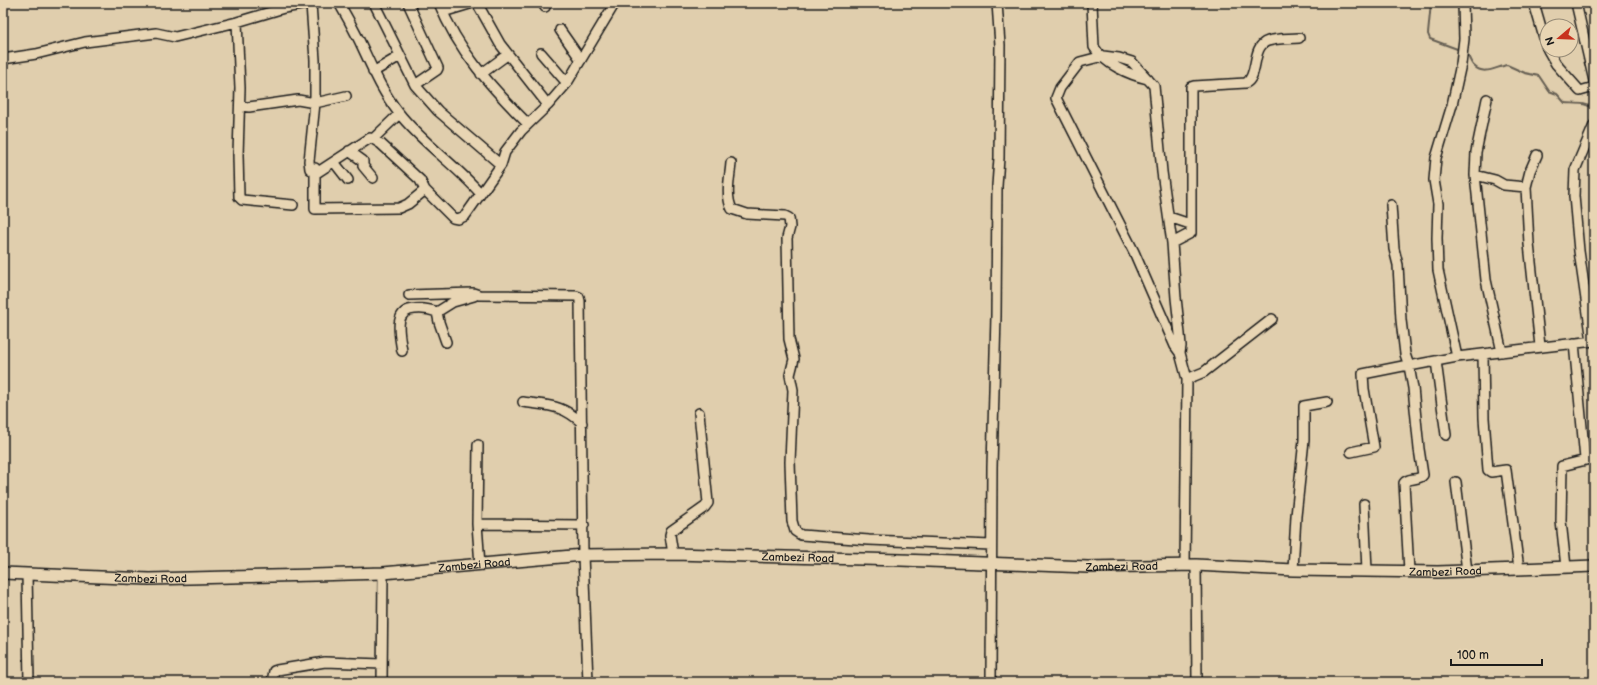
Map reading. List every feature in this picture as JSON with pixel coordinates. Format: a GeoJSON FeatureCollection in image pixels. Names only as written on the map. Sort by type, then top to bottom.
{"type":"FeatureCollection","features":[{"type":"Feature","properties":{"kind":"main road","name":"Zambezi Road"},"geometry":{"type":"LineString","coordinates":[[3,573],[149,579],[383,573],[583,555],[673,554],[1088,567],[1191,565],[1293,570],[1367,571],[1467,571],[1594,566]]}},
{"type":"Feature","properties":{"kind":"street"},"geometry":{"type":"LineString","coordinates":[[3,59],[36,54],[85,42],[156,33],[175,37],[237,22],[284,6],[312,3],[315,60],[315,103],[309,161],[310,169],[313,171],[315,168]]}},
{"type":"Feature","properties":{"kind":"street"},"geometry":{"type":"LineString","coordinates":[[339,3],[360,41],[383,92],[399,114],[436,151],[467,178],[480,194]]}},
{"type":"Feature","properties":{"kind":"street"},"geometry":{"type":"LineString","coordinates":[[374,3],[415,85],[438,111],[501,164]]}},
{"type":"Feature","properties":{"kind":"street"},"geometry":{"type":"LineString","coordinates":[[408,3],[438,68],[415,85]]}},
{"type":"Feature","properties":{"kind":"street"},"geometry":{"type":"LineString","coordinates":[[473,3],[441,7],[454,36],[481,74],[528,124]]}},
{"type":"Feature","properties":{"kind":"street"},"geometry":{"type":"LineString","coordinates":[[477,3],[491,32],[507,55],[548,105]]}},
{"type":"Feature","properties":{"kind":"street"},"geometry":{"type":"LineString","coordinates":[[315,168],[318,172],[370,138],[381,144],[420,180],[425,190],[453,218],[458,219],[465,216],[501,164],[505,152],[528,124],[548,105],[567,83],[615,3]]}},
{"type":"Feature","properties":{"kind":"street"},"geometry":{"type":"LineString","coordinates":[[991,682],[991,545],[1000,45],[997,3]]}},
{"type":"Feature","properties":{"kind":"street"},"geometry":{"type":"LineString","coordinates":[[1092,3],[1094,47],[1103,56]]}},
{"type":"Feature","properties":{"kind":"street"},"geometry":{"type":"LineString","coordinates":[[1457,357],[1438,270],[1436,238],[1438,204],[1434,180],[1436,158],[1452,105],[1463,52],[1465,20],[1463,3]]}},
{"type":"Feature","properties":{"kind":"street"},"geometry":{"type":"LineString","coordinates":[[1534,3],[1539,21]]}},
{"type":"Feature","properties":{"kind":"street"},"geometry":{"type":"LineString","coordinates":[[1576,3],[1594,81]]}},
{"type":"Feature","properties":{"kind":"street"},"geometry":{"type":"LineString","coordinates":[[237,22],[240,106],[238,155],[239,197],[242,200],[293,205]]}},
{"type":"Feature","properties":{"kind":"street"},"geometry":{"type":"LineString","coordinates":[[560,30],[581,60]]}},
{"type":"Feature","properties":{"kind":"street"},"geometry":{"type":"LineString","coordinates":[[1172,243],[1191,233],[1191,87],[1246,83],[1250,79],[1260,48],[1264,43],[1268,41],[1299,38]]}},
{"type":"Feature","properties":{"kind":"street"},"geometry":{"type":"LineString","coordinates":[[541,53],[567,83]]}},
{"type":"Feature","properties":{"kind":"street"},"geometry":{"type":"LineString","coordinates":[[481,74],[507,55]]}},
{"type":"Feature","properties":{"kind":"street"},"geometry":{"type":"LineString","coordinates":[[373,72],[400,56]]}},
{"type":"Feature","properties":{"kind":"street"},"geometry":{"type":"LineString","coordinates":[[1180,352],[1175,346],[1134,252],[1109,200],[1056,98],[1060,88],[1080,62],[1103,56],[1119,58],[1132,62],[1154,86],[1156,96],[1162,172],[1172,243],[1181,346],[1180,352],[1186,380],[1191,565],[1197,682]]}},
{"type":"Feature","properties":{"kind":"street"},"geometry":{"type":"LineString","coordinates":[[1552,58],[1580,91],[1594,87]]}},
{"type":"Feature","properties":{"kind":"street"},"geometry":{"type":"LineString","coordinates":[[240,106],[249,107],[298,100],[315,103],[346,96]]}},
{"type":"Feature","properties":{"kind":"street"},"geometry":{"type":"LineString","coordinates":[[1487,99],[1476,152],[1475,175],[1486,280],[1502,352]]}},
{"type":"Feature","properties":{"kind":"street"},"geometry":{"type":"LineString","coordinates":[[373,139],[399,114]]}},
{"type":"Feature","properties":{"kind":"street"},"geometry":{"type":"LineString","coordinates":[[1352,452],[1374,447],[1364,389],[1363,374],[1457,357],[1540,346],[1593,341],[1579,251],[1574,196],[1575,170],[1594,125]]}},
{"type":"Feature","properties":{"kind":"street"},"geometry":{"type":"LineString","coordinates":[[350,151],[363,161],[363,166],[372,178]]}},
{"type":"Feature","properties":{"kind":"street"},"geometry":{"type":"LineString","coordinates":[[1537,155],[1530,171],[1526,187],[1529,244],[1540,346]]}},
{"type":"Feature","properties":{"kind":"street"},"geometry":{"type":"LineString","coordinates":[[334,162],[348,180]]}},
{"type":"Feature","properties":{"kind":"street"},"geometry":{"type":"LineString","coordinates":[[731,163],[729,192],[732,209],[747,214],[785,216],[789,218],[790,222],[787,238],[789,339],[794,359],[790,375],[793,390],[790,462],[792,521],[795,531],[801,534],[856,539],[991,545]]}},
{"type":"Feature","properties":{"kind":"street"},"geometry":{"type":"LineString","coordinates":[[315,168],[315,208],[399,208],[408,204],[425,190]]}},
{"type":"Feature","properties":{"kind":"street"},"geometry":{"type":"LineString","coordinates":[[1475,175],[1495,180],[1504,185],[1526,187]]}},
{"type":"Feature","properties":{"kind":"street"},"geometry":{"type":"LineString","coordinates":[[1391,205],[1394,249],[1398,266],[1401,320],[1405,354],[1409,366],[1423,475],[1421,478],[1406,480],[1404,483],[1409,571]]}},
{"type":"Feature","properties":{"kind":"street"},"geometry":{"type":"LineString","coordinates":[[1169,217],[1190,224]]}},
{"type":"Feature","properties":{"kind":"street"},"geometry":{"type":"LineString","coordinates":[[409,295],[473,293],[479,295]]}},
{"type":"Feature","properties":{"kind":"street"},"geometry":{"type":"LineString","coordinates":[[437,312],[453,302],[479,295],[579,297],[584,525],[583,555],[588,682]]}},
{"type":"Feature","properties":{"kind":"street"},"geometry":{"type":"LineString","coordinates":[[402,351],[399,331],[402,314],[411,309],[425,308],[437,312]]}},
{"type":"Feature","properties":{"kind":"street"},"geometry":{"type":"LineString","coordinates":[[437,312],[446,342]]}},
{"type":"Feature","properties":{"kind":"street"},"geometry":{"type":"LineString","coordinates":[[1186,380],[1204,372],[1272,319]]}},
{"type":"Feature","properties":{"kind":"street"},"geometry":{"type":"LineString","coordinates":[[1566,567],[1561,521],[1562,466],[1590,459],[1574,343]]}},
{"type":"Feature","properties":{"kind":"street"},"geometry":{"type":"LineString","coordinates":[[1483,354],[1484,418],[1488,470],[1491,472],[1506,470],[1519,569]]}},
{"type":"Feature","properties":{"kind":"street"},"geometry":{"type":"LineString","coordinates":[[1436,361],[1446,435]]}},
{"type":"Feature","properties":{"kind":"street"},"geometry":{"type":"LineString","coordinates":[[523,402],[558,407],[582,423]]}},
{"type":"Feature","properties":{"kind":"street"},"geometry":{"type":"LineString","coordinates":[[1293,570],[1296,510],[1304,440],[1304,406],[1326,402]]}},
{"type":"Feature","properties":{"kind":"street"},"geometry":{"type":"LineString","coordinates":[[673,554],[670,535],[671,531],[705,507],[708,503],[698,413]]}},
{"type":"Feature","properties":{"kind":"street"},"geometry":{"type":"LineString","coordinates":[[478,445],[477,524],[480,565]]}},
{"type":"Feature","properties":{"kind":"street"},"geometry":{"type":"LineString","coordinates":[[1456,482],[1467,571]]}},
{"type":"Feature","properties":{"kind":"street"},"geometry":{"type":"LineString","coordinates":[[1364,504],[1367,571]]}},
{"type":"Feature","properties":{"kind":"street"},"geometry":{"type":"LineString","coordinates":[[477,524],[584,525]]}},
{"type":"Feature","properties":{"kind":"street"},"geometry":{"type":"LineString","coordinates":[[382,682],[383,573]]}},
{"type":"Feature","properties":{"kind":"street"},"geometry":{"type":"LineString","coordinates":[[27,574],[29,682]]}},
{"type":"Feature","properties":{"kind":"street"},"geometry":{"type":"LineString","coordinates":[[272,682],[274,671],[302,665],[340,662],[382,664]]}},
{"type":"Feature","properties":{"kind":"waterway"},"geometry":{"type":"LineString","coordinates":[[1431,3],[1428,34],[1430,39],[1460,50]]}},
{"type":"Feature","properties":{"kind":"waterway"},"geometry":{"type":"LineString","coordinates":[[1466,52],[1471,63],[1478,69],[1486,71],[1507,65],[1525,73],[1539,76],[1549,91],[1557,94],[1565,103],[1584,104],[1594,109]]}}]}
